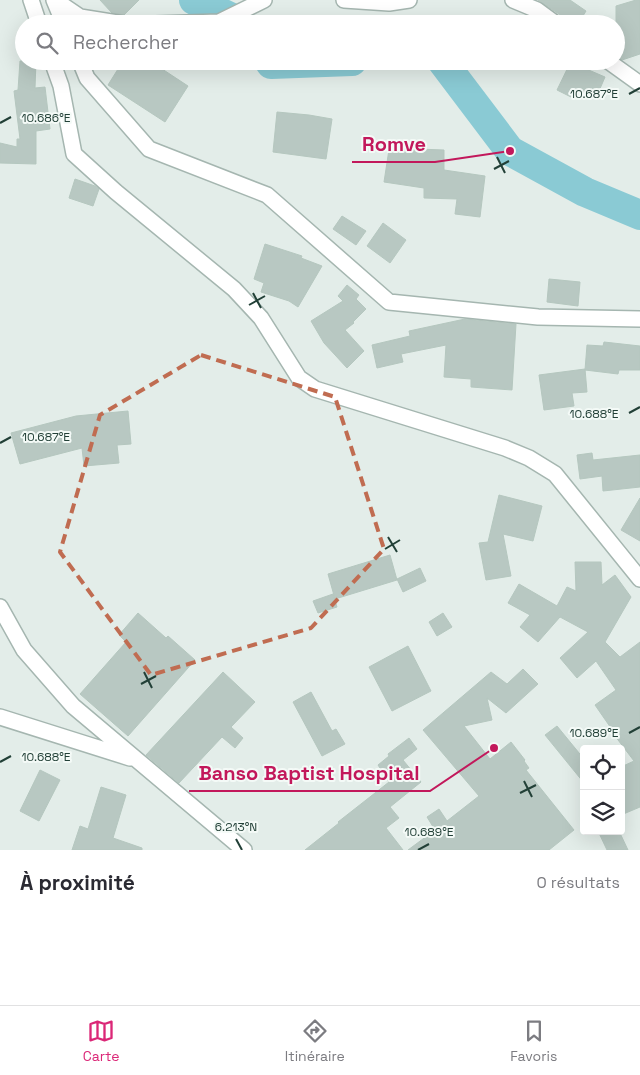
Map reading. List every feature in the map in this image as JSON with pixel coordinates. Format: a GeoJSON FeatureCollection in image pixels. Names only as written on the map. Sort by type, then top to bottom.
{"type":"FeatureCollection","features":[{"type":"Feature","properties":{"kind":"street"},"geometry":{"type":"LineString","coordinates":[[31,0],[36,15]]}},
{"type":"Feature","properties":{"kind":"street"},"geometry":{"type":"LineString","coordinates":[[54,0],[60,15]]}},
{"type":"Feature","properties":{"kind":"street"},"geometry":{"type":"LineString","coordinates":[[54,0],[78,15]]}},
{"type":"Feature","properties":{"kind":"street"},"geometry":{"type":"LineString","coordinates":[[234,15],[264,0]]}},
{"type":"Feature","properties":{"kind":"street"},"geometry":{"type":"LineString","coordinates":[[344,0],[389,3],[409,0]]}},
{"type":"Feature","properties":{"kind":"street"},"geometry":{"type":"LineString","coordinates":[[513,0],[543,15]]}},
{"type":"Feature","properties":{"kind":"street"},"geometry":{"type":"LineString","coordinates":[[55,70],[61,86],[74,154],[116,192],[234,289],[261,318],[299,378],[315,389],[505,448],[529,458],[555,474],[640,579]]}},
{"type":"Feature","properties":{"kind":"street"},"geometry":{"type":"LineString","coordinates":[[84,70],[87,78],[149,149],[267,195],[389,302],[538,317],[640,319]]}},
{"type":"Feature","properties":{"kind":"street"},"geometry":{"type":"LineString","coordinates":[[621,70],[640,84]]}},
{"type":"Feature","properties":{"kind":"street"},"geometry":{"type":"LineString","coordinates":[[0,607],[24,650],[73,706],[244,850]]}},
{"type":"Feature","properties":{"kind":"street"},"geometry":{"type":"LineString","coordinates":[[0,717],[137,761]]}},
{"type":"Feature","properties":{"kind":"highlighted area"},"geometry":{"type":"Polygon","coordinates":[[[201,355],[335,397],[384,549],[311,628],[151,675],[60,552],[100,415],[201,355]]]}},
{"type":"Feature","properties":{"kind":"building"},"geometry":{"type":"Polygon","coordinates":[[[100,0],[139,0],[124,15],[112,13],[100,0]]]}},
{"type":"Feature","properties":{"kind":"building"},"geometry":{"type":"Polygon","coordinates":[[[538,0],[570,0],[586,11],[584,15],[560,15],[538,0]]]}},
{"type":"Feature","properties":{"kind":"building"},"geometry":{"type":"Polygon","coordinates":[[[640,0],[640,54],[625,59],[625,15],[616,15],[616,6],[640,0]]]}},
{"type":"Feature","properties":{"kind":"building"},"geometry":{"type":"Polygon","coordinates":[[[19,70],[36,70],[35,88],[45,87],[50,129],[36,131],[36,164],[0,163],[0,143],[17,147],[17,139],[20,139],[14,91],[18,90],[19,70]]]}},
{"type":"Feature","properties":{"kind":"building"},"geometry":{"type":"Polygon","coordinates":[[[117,70],[164,70],[188,86],[165,122],[108,85],[117,70]]]}},
{"type":"Feature","properties":{"kind":"building"},"geometry":{"type":"Polygon","coordinates":[[[567,70],[589,70],[605,77],[596,98],[574,89],[571,97],[557,90],[567,70]]]}},
{"type":"Feature","properties":{"kind":"building"},"geometry":{"type":"Polygon","coordinates":[[[277,112],[332,119],[326,159],[273,152],[277,112]]]}},
{"type":"Feature","properties":{"kind":"building"},"geometry":{"type":"Polygon","coordinates":[[[390,143],[419,147],[418,149],[444,150],[444,170],[485,176],[480,217],[455,214],[457,199],[424,198],[424,188],[384,182],[390,143]]]}},
{"type":"Feature","properties":{"kind":"building"},"geometry":{"type":"Polygon","coordinates":[[[75,179],[99,189],[93,206],[69,198],[75,179]]]}},
{"type":"Feature","properties":{"kind":"building"},"geometry":{"type":"Polygon","coordinates":[[[342,216],[366,231],[356,245],[333,229],[342,216]]]}},
{"type":"Feature","properties":{"kind":"building"},"geometry":{"type":"Polygon","coordinates":[[[383,223],[406,240],[390,263],[367,246],[383,223]]]}},
{"type":"Feature","properties":{"kind":"building"},"geometry":{"type":"Polygon","coordinates":[[[265,244],[302,256],[301,258],[322,266],[298,307],[289,301],[261,292],[264,283],[254,279],[265,244]]]}},
{"type":"Feature","properties":{"kind":"building"},"geometry":{"type":"Polygon","coordinates":[[[549,279],[580,282],[578,306],[547,302],[549,279]]]}},
{"type":"Feature","properties":{"kind":"building"},"geometry":{"type":"Polygon","coordinates":[[[347,285],[359,295],[356,299],[366,309],[345,330],[364,351],[347,368],[324,343],[311,321],[343,301],[338,296],[347,285]]]}},
{"type":"Feature","properties":{"kind":"building"},"geometry":{"type":"Polygon","coordinates":[[[465,319],[516,324],[512,390],[471,387],[471,379],[444,377],[446,345],[401,354],[403,362],[377,368],[372,345],[410,336],[409,331],[465,319]]]}},
{"type":"Feature","properties":{"kind":"building"},"geometry":{"type":"Polygon","coordinates":[[[604,342],[640,346],[640,370],[619,370],[618,374],[585,370],[587,345],[603,346],[604,342]]]}},
{"type":"Feature","properties":{"kind":"building"},"geometry":{"type":"Polygon","coordinates":[[[585,369],[587,392],[572,393],[574,406],[544,410],[539,375],[585,369]]]}},
{"type":"Feature","properties":{"kind":"building"},"geometry":{"type":"Polygon","coordinates":[[[128,411],[131,444],[117,445],[119,463],[84,466],[82,448],[20,464],[11,433],[76,416],[128,411]]]}},
{"type":"Feature","properties":{"kind":"building"},"geometry":{"type":"Polygon","coordinates":[[[592,453],[593,460],[640,455],[640,487],[603,491],[602,476],[580,479],[577,455],[592,453]]]}},
{"type":"Feature","properties":{"kind":"building"},"geometry":{"type":"Polygon","coordinates":[[[499,495],[542,506],[533,541],[503,534],[511,576],[486,580],[479,543],[488,542],[499,495]]]}},
{"type":"Feature","properties":{"kind":"building"},"geometry":{"type":"Polygon","coordinates":[[[640,498],[640,541],[621,530],[640,498]]]}},
{"type":"Feature","properties":{"kind":"building"},"geometry":{"type":"Polygon","coordinates":[[[390,555],[397,580],[335,599],[328,574],[390,555]]]}},
{"type":"Feature","properties":{"kind":"building"},"geometry":{"type":"Polygon","coordinates":[[[575,562],[601,562],[602,585],[615,575],[631,597],[605,642],[620,657],[640,642],[640,807],[625,813],[625,765],[634,761],[625,749],[625,745],[622,745],[612,732],[595,705],[616,690],[596,661],[577,678],[560,658],[588,632],[560,617],[538,642],[520,627],[530,615],[508,603],[519,584],[557,606],[567,587],[576,591],[575,562]]]}},
{"type":"Feature","properties":{"kind":"building"},"geometry":{"type":"Polygon","coordinates":[[[420,568],[426,581],[403,592],[397,579],[420,568]]]}},
{"type":"Feature","properties":{"kind":"building"},"geometry":{"type":"Polygon","coordinates":[[[333,594],[337,607],[318,613],[313,601],[333,594]]]}},
{"type":"Feature","properties":{"kind":"building"},"geometry":{"type":"Polygon","coordinates":[[[138,613],[195,660],[128,736],[80,694],[126,642],[119,635],[138,613]]]}},
{"type":"Feature","properties":{"kind":"building"},"geometry":{"type":"Polygon","coordinates":[[[443,613],[452,627],[437,636],[429,622],[443,613]]]}},
{"type":"Feature","properties":{"kind":"building"},"geometry":{"type":"Polygon","coordinates":[[[408,646],[431,691],[392,711],[369,667],[408,646]]]}},
{"type":"Feature","properties":{"kind":"building"},"geometry":{"type":"Polygon","coordinates":[[[523,669],[538,684],[506,713],[487,698],[492,720],[464,726],[490,759],[511,742],[525,760],[529,768],[526,770],[574,830],[549,850],[408,850],[435,830],[427,817],[439,809],[447,821],[479,796],[423,730],[491,672],[507,684],[523,669]]]}},
{"type":"Feature","properties":{"kind":"building"},"geometry":{"type":"Polygon","coordinates":[[[223,672],[255,702],[231,727],[243,738],[235,748],[222,737],[179,783],[146,755],[223,672]]]}},
{"type":"Feature","properties":{"kind":"building"},"geometry":{"type":"Polygon","coordinates":[[[311,692],[332,731],[336,729],[345,744],[322,756],[293,702],[311,692]]]}},
{"type":"Feature","properties":{"kind":"building"},"geometry":{"type":"Polygon","coordinates":[[[557,726],[580,754],[580,778],[545,735],[557,726]]]}},
{"type":"Feature","properties":{"kind":"building"},"geometry":{"type":"Polygon","coordinates":[[[409,738],[417,749],[403,760],[421,782],[390,807],[399,818],[386,828],[403,850],[305,850],[389,782],[378,765],[389,756],[388,754],[409,738]]]}},
{"type":"Feature","properties":{"kind":"building"},"geometry":{"type":"Polygon","coordinates":[[[40,770],[60,780],[39,821],[20,811],[40,770]]]}},
{"type":"Feature","properties":{"kind":"building"},"geometry":{"type":"Polygon","coordinates":[[[101,787],[126,795],[113,838],[142,848],[142,850],[72,850],[80,826],[88,829],[101,787]]]}},
{"type":"Feature","properties":{"kind":"building"},"geometry":{"type":"Polygon","coordinates":[[[600,835],[621,835],[628,850],[607,850],[600,835]]]}},
{"type":"Feature","properties":{"kind":"waterway"},"geometry":{"type":"LineString","coordinates":[[194,0],[226,15]]}},
{"type":"Feature","properties":{"kind":"waterway"},"geometry":{"type":"LineString","coordinates":[[449,70],[510,151],[585,192],[640,215]]}},
{"type":"Feature","properties":{"kind":"place","name":"Romve"},"geometry":{"type":"Point","coordinates":[510,151]}},
{"type":"Feature","properties":{"kind":"place","name":"Banso Baptist Hospital"},"geometry":{"type":"Point","coordinates":[494,748]}}]}
